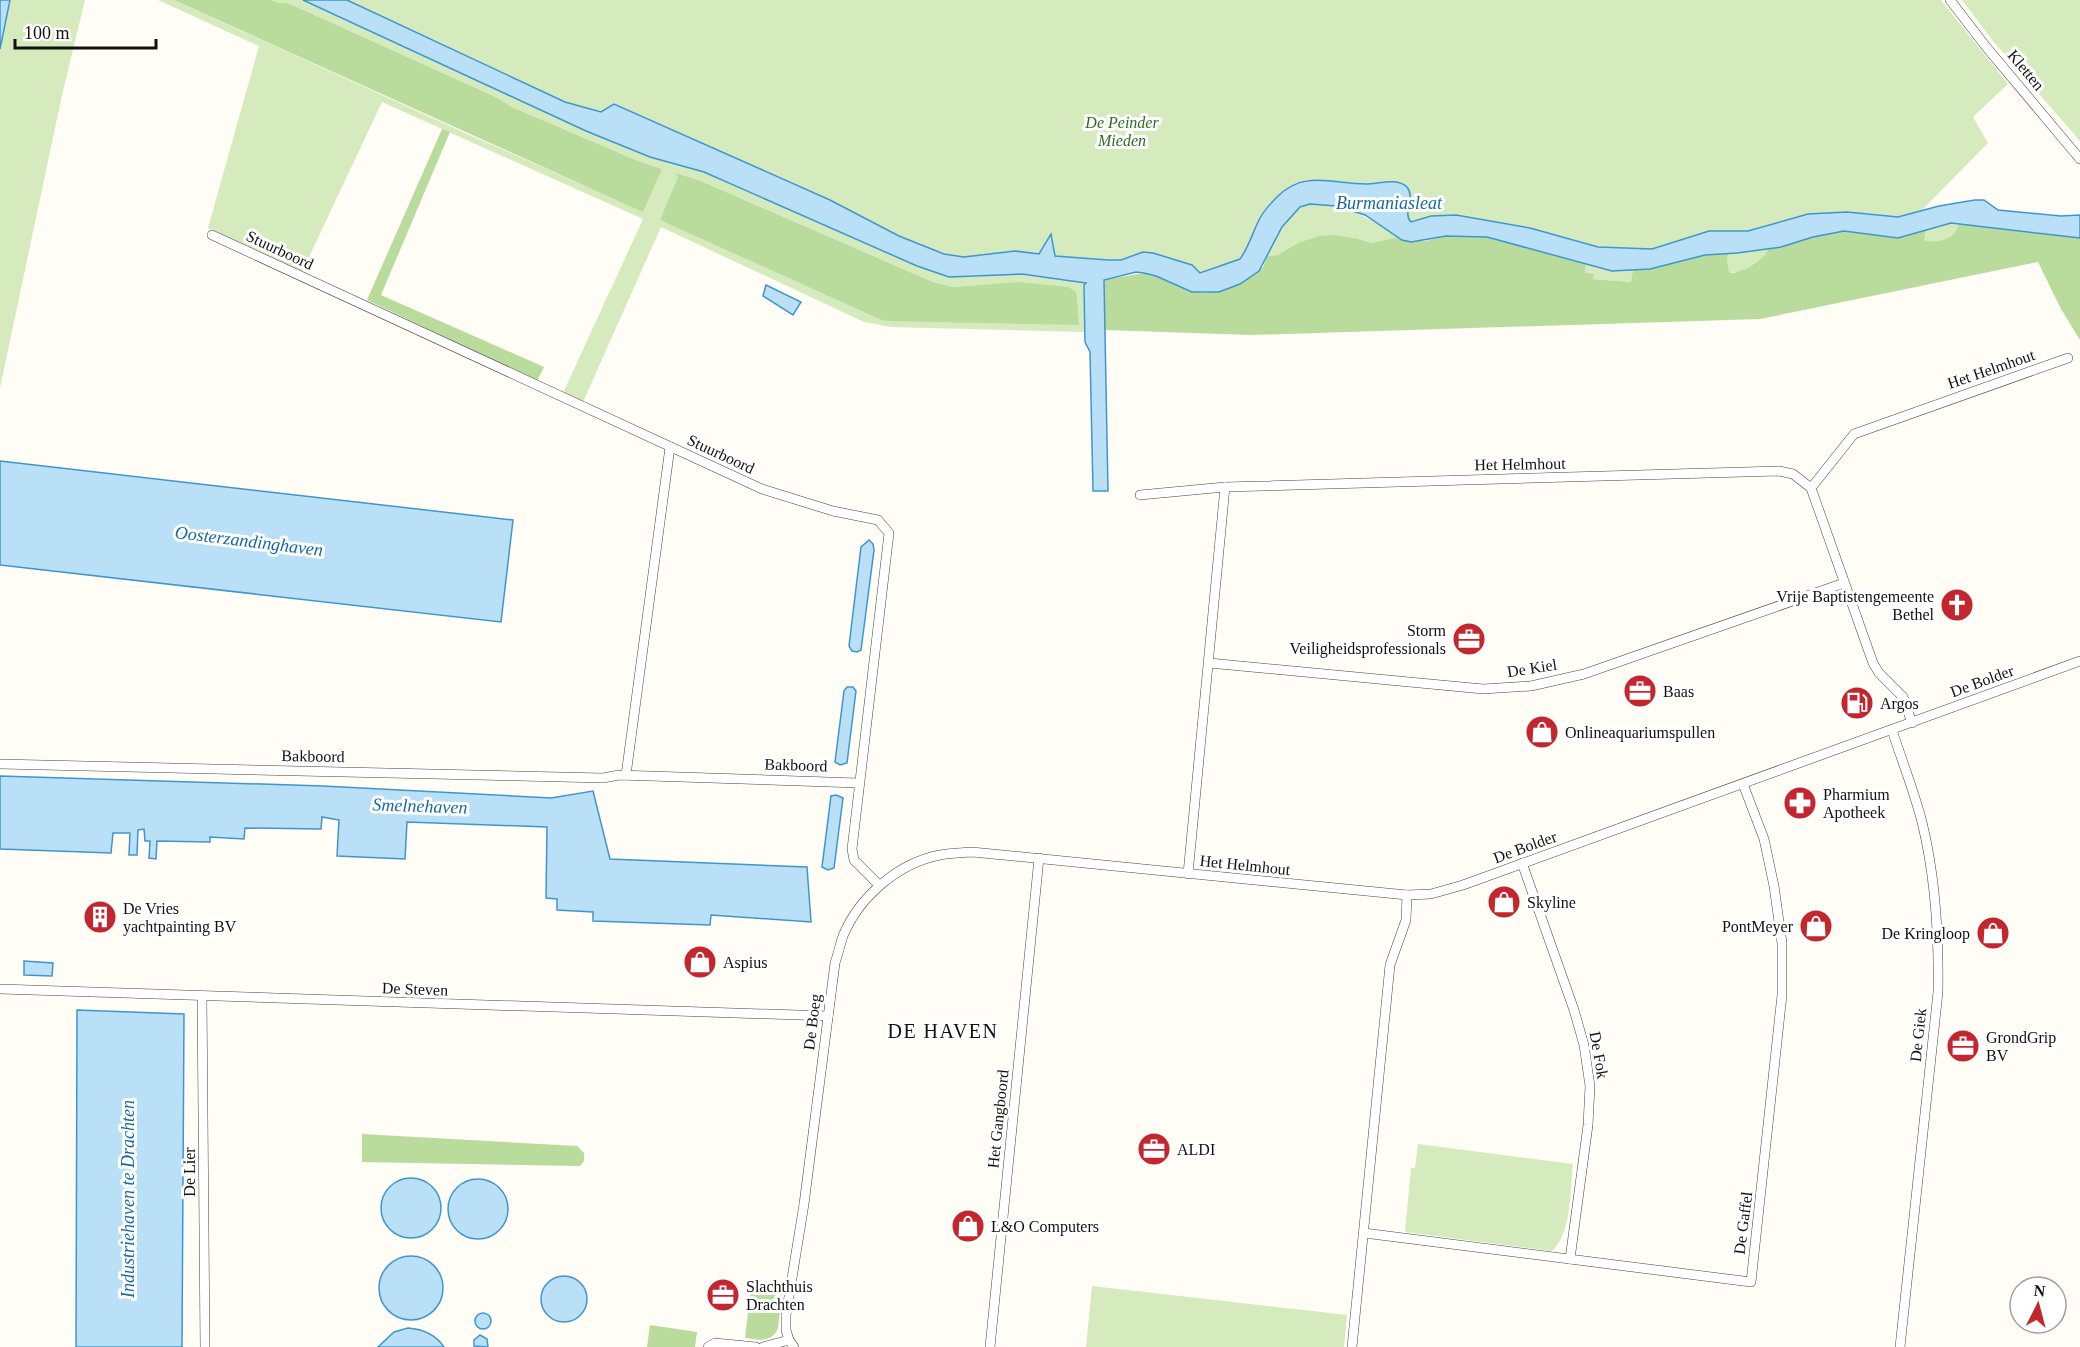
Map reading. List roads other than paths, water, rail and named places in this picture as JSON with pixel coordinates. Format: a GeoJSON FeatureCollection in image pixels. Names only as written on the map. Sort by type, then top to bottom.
{"type":"FeatureCollection","features":[{"type":"Feature","properties":{"kind":"street","name":"Kletten"},"geometry":{"type":"LineString","coordinates":[[1950,0],[1986,48],[2080,159]]}},
{"type":"Feature","properties":{"kind":"street","name":"Stuurboord"},"geometry":{"type":"LineString","coordinates":[[212,235],[762,489],[833,511],[878,520],[890,533],[858,783],[852,849],[854,860],[879,885]]}},
{"type":"Feature","properties":{"kind":"street","name":"Het Helmhout"},"geometry":{"type":"LineString","coordinates":[[1140,495],[1225,487],[1779,471],[1793,474],[1811,488],[1854,434],[2068,358]]}},
{"type":"Feature","properties":{"kind":"street"},"geometry":{"type":"LineString","coordinates":[[626,775],[670,447]]}},
{"type":"Feature","properties":{"kind":"street","name":"Het Helmhout"},"geometry":{"type":"LineString","coordinates":[[1188,874],[1225,487]]}},
{"type":"Feature","properties":{"kind":"street"},"geometry":{"type":"LineString","coordinates":[[1811,488],[1872,663],[1903,698],[1912,723]]}},
{"type":"Feature","properties":{"kind":"street","name":"De Kiel"},"geometry":{"type":"LineString","coordinates":[[1209,663],[1483,689],[1532,686],[1584,674],[1844,583]]}},
{"type":"Feature","properties":{"kind":"street","name":"De Bolder"},"geometry":{"type":"LineString","coordinates":[[1407,895],[1431,894],[1463,885],[2080,661]]}},
{"type":"Feature","properties":{"kind":"street","name":"De Giek"},"geometry":{"type":"LineString","coordinates":[[1892,730],[1922,822],[1935,889],[1939,940],[1938,992],[1900,1347]]}},
{"type":"Feature","properties":{"kind":"street","name":"Bakboord"},"geometry":{"type":"LineString","coordinates":[[0,764],[591,777],[626,775],[858,783]]}},
{"type":"Feature","properties":{"kind":"street","name":"De Gaffel"},"geometry":{"type":"LineString","coordinates":[[1364,1233],[1751,1282],[1782,995],[1782,943],[1774,886],[1764,839],[1743,784]]}},
{"type":"Feature","properties":{"kind":"street","name":"De Boeg"},"geometry":{"type":"LineString","coordinates":[[792,1344],[786,1330],[786,1315],[804,1204],[835,963],[844,935],[860,908],[879,885],[906,867],[938,855],[972,852],[1039,858]]}},
{"type":"Feature","properties":{"kind":"street","name":"Het Helmhout"},"geometry":{"type":"LineString","coordinates":[[1039,858],[1407,895]]}},
{"type":"Feature","properties":{"kind":"street","name":"Het Gangboord"},"geometry":{"type":"LineString","coordinates":[[990,1347],[1039,858]]}},
{"type":"Feature","properties":{"kind":"street","name":"De Fok"},"geometry":{"type":"LineString","coordinates":[[1522,864],[1574,1010],[1584,1044],[1590,1086],[1588,1125],[1570,1259]]}},
{"type":"Feature","properties":{"kind":"street"},"geometry":{"type":"LineString","coordinates":[[1352,1347],[1390,965],[1406,920],[1407,895]]}},
{"type":"Feature","properties":{"kind":"street","name":"De Steven"},"geometry":{"type":"LineString","coordinates":[[0,989],[828,1016]]}},
{"type":"Feature","properties":{"kind":"street","name":"De Lier"},"geometry":{"type":"LineString","coordinates":[[202,997],[205,1347]]}},
{"type":"Feature","properties":{"kind":"street"},"geometry":{"type":"LineString","coordinates":[[708,1347],[715,1343],[756,1347]]}},
{"type":"Feature","properties":{"kind":"street"},"geometry":{"type":"LineString","coordinates":[[763,1347],[792,1344]]}},
{"type":"Feature","properties":{"kind":"water"},"geometry":{"type":"Polygon","coordinates":[[[0,0],[10,0],[0,49],[0,0]]]}},
{"type":"Feature","properties":{"kind":"water","name":"Burmaniasleat"},"geometry":{"type":"Polygon","coordinates":[[[303,0],[347,0],[565,102],[601,112],[614,104],[830,200],[899,236],[944,254],[964,257],[1015,251],[1039,254],[1051,234],[1055,256],[1121,260],[1143,252],[1153,253],[1192,265],[1200,273],[1240,259],[1262,215],[1278,196],[1298,183],[1319,180],[1403,184],[1409,191],[1408,214],[1411,222],[1431,216],[1456,215],[1530,228],[1598,247],[1652,249],[1709,231],[1748,231],[1808,214],[1847,212],[1898,217],[1939,206],[1975,200],[1984,200],[1998,210],[2061,216],[2080,215],[2080,238],[1951,223],[1898,238],[1844,231],[1813,237],[1781,247],[1705,255],[1650,269],[1612,271],[1487,237],[1446,236],[1411,242],[1402,240],[1365,215],[1336,206],[1310,204],[1300,207],[1282,227],[1259,271],[1240,284],[1219,292],[1192,292],[1156,276],[1136,272],[1104,280],[1108,491],[1093,491],[1090,352],[1085,342],[1084,285],[1086,283],[1022,274],[949,277],[917,266],[704,172],[650,157],[586,131],[303,0]]]}},
{"type":"Feature","properties":{"kind":"water"},"geometry":{"type":"Polygon","coordinates":[[[766,285],[801,302],[793,315],[763,296],[766,285]]]}},
{"type":"Feature","properties":{"kind":"water","name":"Oosterzandinghaven"},"geometry":{"type":"Polygon","coordinates":[[[0,461],[513,520],[501,622],[0,565],[0,461]]]}},
{"type":"Feature","properties":{"kind":"water"},"geometry":{"type":"Polygon","coordinates":[[[869,540],[874,550],[861,650],[857,652],[852,651],[849,646],[861,547],[869,540]]]}},
{"type":"Feature","properties":{"kind":"water"},"geometry":{"type":"Polygon","coordinates":[[[847,687],[853,687],[856,691],[847,763],[840,765],[835,762],[844,691],[847,687]]]}},
{"type":"Feature","properties":{"kind":"water","name":"Smelnehaven"},"geometry":{"type":"Polygon","coordinates":[[[0,776],[323,786],[551,798],[593,791],[610,859],[807,867],[811,922],[711,915],[710,925],[593,921],[593,912],[557,910],[557,899],[546,898],[547,827],[407,822],[405,859],[337,856],[339,820],[322,817],[321,829],[245,828],[244,839],[210,837],[210,842],[157,841],[156,859],[149,858],[150,841],[145,841],[144,829],[138,830],[137,855],[129,855],[130,833],[113,833],[111,853],[0,849],[0,776]]]}},
{"type":"Feature","properties":{"kind":"water"},"geometry":{"type":"Polygon","coordinates":[[[836,795],[843,798],[834,868],[828,870],[822,867],[831,796],[836,795]]]}},
{"type":"Feature","properties":{"kind":"water"},"geometry":{"type":"Polygon","coordinates":[[[24,961],[53,963],[52,976],[24,975],[24,961]]]}},
{"type":"Feature","properties":{"kind":"water","name":"Industriehaven te Drachten"},"geometry":{"type":"Polygon","coordinates":[[[77,1010],[184,1014],[182,1347],[76,1347],[77,1010]]]}},
{"type":"Feature","properties":{"kind":"water"},"geometry":{"type":"Polygon","coordinates":[[[411,1178],[428,1183],[436,1191],[441,1208],[436,1225],[428,1233],[411,1238],[394,1233],[386,1225],[381,1208],[386,1191],[394,1183],[411,1178]]]}},
{"type":"Feature","properties":{"kind":"water"},"geometry":{"type":"Polygon","coordinates":[[[478,1179],[495,1184],[503,1192],[508,1209],[503,1226],[495,1234],[478,1239],[461,1234],[453,1226],[448,1209],[453,1192],[461,1184],[478,1179]]]}},
{"type":"Feature","properties":{"kind":"water"},"geometry":{"type":"Polygon","coordinates":[[[411,1256],[429,1262],[437,1270],[443,1288],[437,1306],[429,1314],[411,1320],[393,1314],[385,1306],[379,1288],[385,1270],[393,1262],[411,1256]]]}},
{"type":"Feature","properties":{"kind":"water"},"geometry":{"type":"Polygon","coordinates":[[[564,1276],[580,1283],[587,1299],[580,1315],[564,1322],[548,1315],[541,1299],[548,1283],[564,1276]]]}},
{"type":"Feature","properties":{"kind":"water"},"geometry":{"type":"Polygon","coordinates":[[[483,1313],[489,1315],[491,1321],[489,1327],[483,1329],[477,1327],[475,1321],[477,1315],[483,1313]]]}},
{"type":"Feature","properties":{"kind":"water"},"geometry":{"type":"Polygon","coordinates":[[[408,1328],[428,1333],[444,1347],[378,1347],[394,1332],[408,1328]]]}},
{"type":"Feature","properties":{"kind":"water"},"geometry":{"type":"Polygon","coordinates":[[[480,1335],[487,1339],[488,1347],[474,1346],[474,1340],[480,1335]]]}},
{"type":"Feature","properties":{"kind":"place","name":"Vrije Baptistengemeente Bethel"},"geometry":{"type":"Point","coordinates":[1957,605]}},
{"type":"Feature","properties":{"kind":"place","name":"Storm Veiligheidsprofessionals"},"geometry":{"type":"Point","coordinates":[1469,639]}},
{"type":"Feature","properties":{"kind":"place","name":"Baas"},"geometry":{"type":"Point","coordinates":[1640,691]}},
{"type":"Feature","properties":{"kind":"place","name":"Argos"},"geometry":{"type":"Point","coordinates":[1857,703]}},
{"type":"Feature","properties":{"kind":"place","name":"Onlineaquariumspullen"},"geometry":{"type":"Point","coordinates":[1542,732]}},
{"type":"Feature","properties":{"kind":"place","name":"Pharmium Apotheek"},"geometry":{"type":"Point","coordinates":[1800,803]}},
{"type":"Feature","properties":{"kind":"place","name":"Skyline"},"geometry":{"type":"Point","coordinates":[1504,902]}},
{"type":"Feature","properties":{"kind":"place","name":"De Vries yachtpainting BV"},"geometry":{"type":"Point","coordinates":[100,917]}},
{"type":"Feature","properties":{"kind":"place","name":"PontMeyer"},"geometry":{"type":"Point","coordinates":[1816,926]}},
{"type":"Feature","properties":{"kind":"place","name":"De Kringloop"},"geometry":{"type":"Point","coordinates":[1993,933]}},
{"type":"Feature","properties":{"kind":"place","name":"Aspius"},"geometry":{"type":"Point","coordinates":[700,962]}},
{"type":"Feature","properties":{"kind":"place","name":"GrondGrip BV"},"geometry":{"type":"Point","coordinates":[1963,1046]}},
{"type":"Feature","properties":{"kind":"place","name":"ALDI"},"geometry":{"type":"Point","coordinates":[1154,1149]}},
{"type":"Feature","properties":{"kind":"place","name":"L&O Computers"},"geometry":{"type":"Point","coordinates":[968,1226]}},
{"type":"Feature","properties":{"kind":"place","name":"Slachthuis Drachten"},"geometry":{"type":"Point","coordinates":[723,1295]}},
{"type":"Feature","properties":{"kind":"district","name":"DE HAVEN"},"geometry":{"type":"Point","coordinates":[943,1031]}},
{"type":"Feature","properties":{"kind":"park label","name":"De Peinder Mieden"},"geometry":{"type":"Point","coordinates":[1122,131]}}]}
